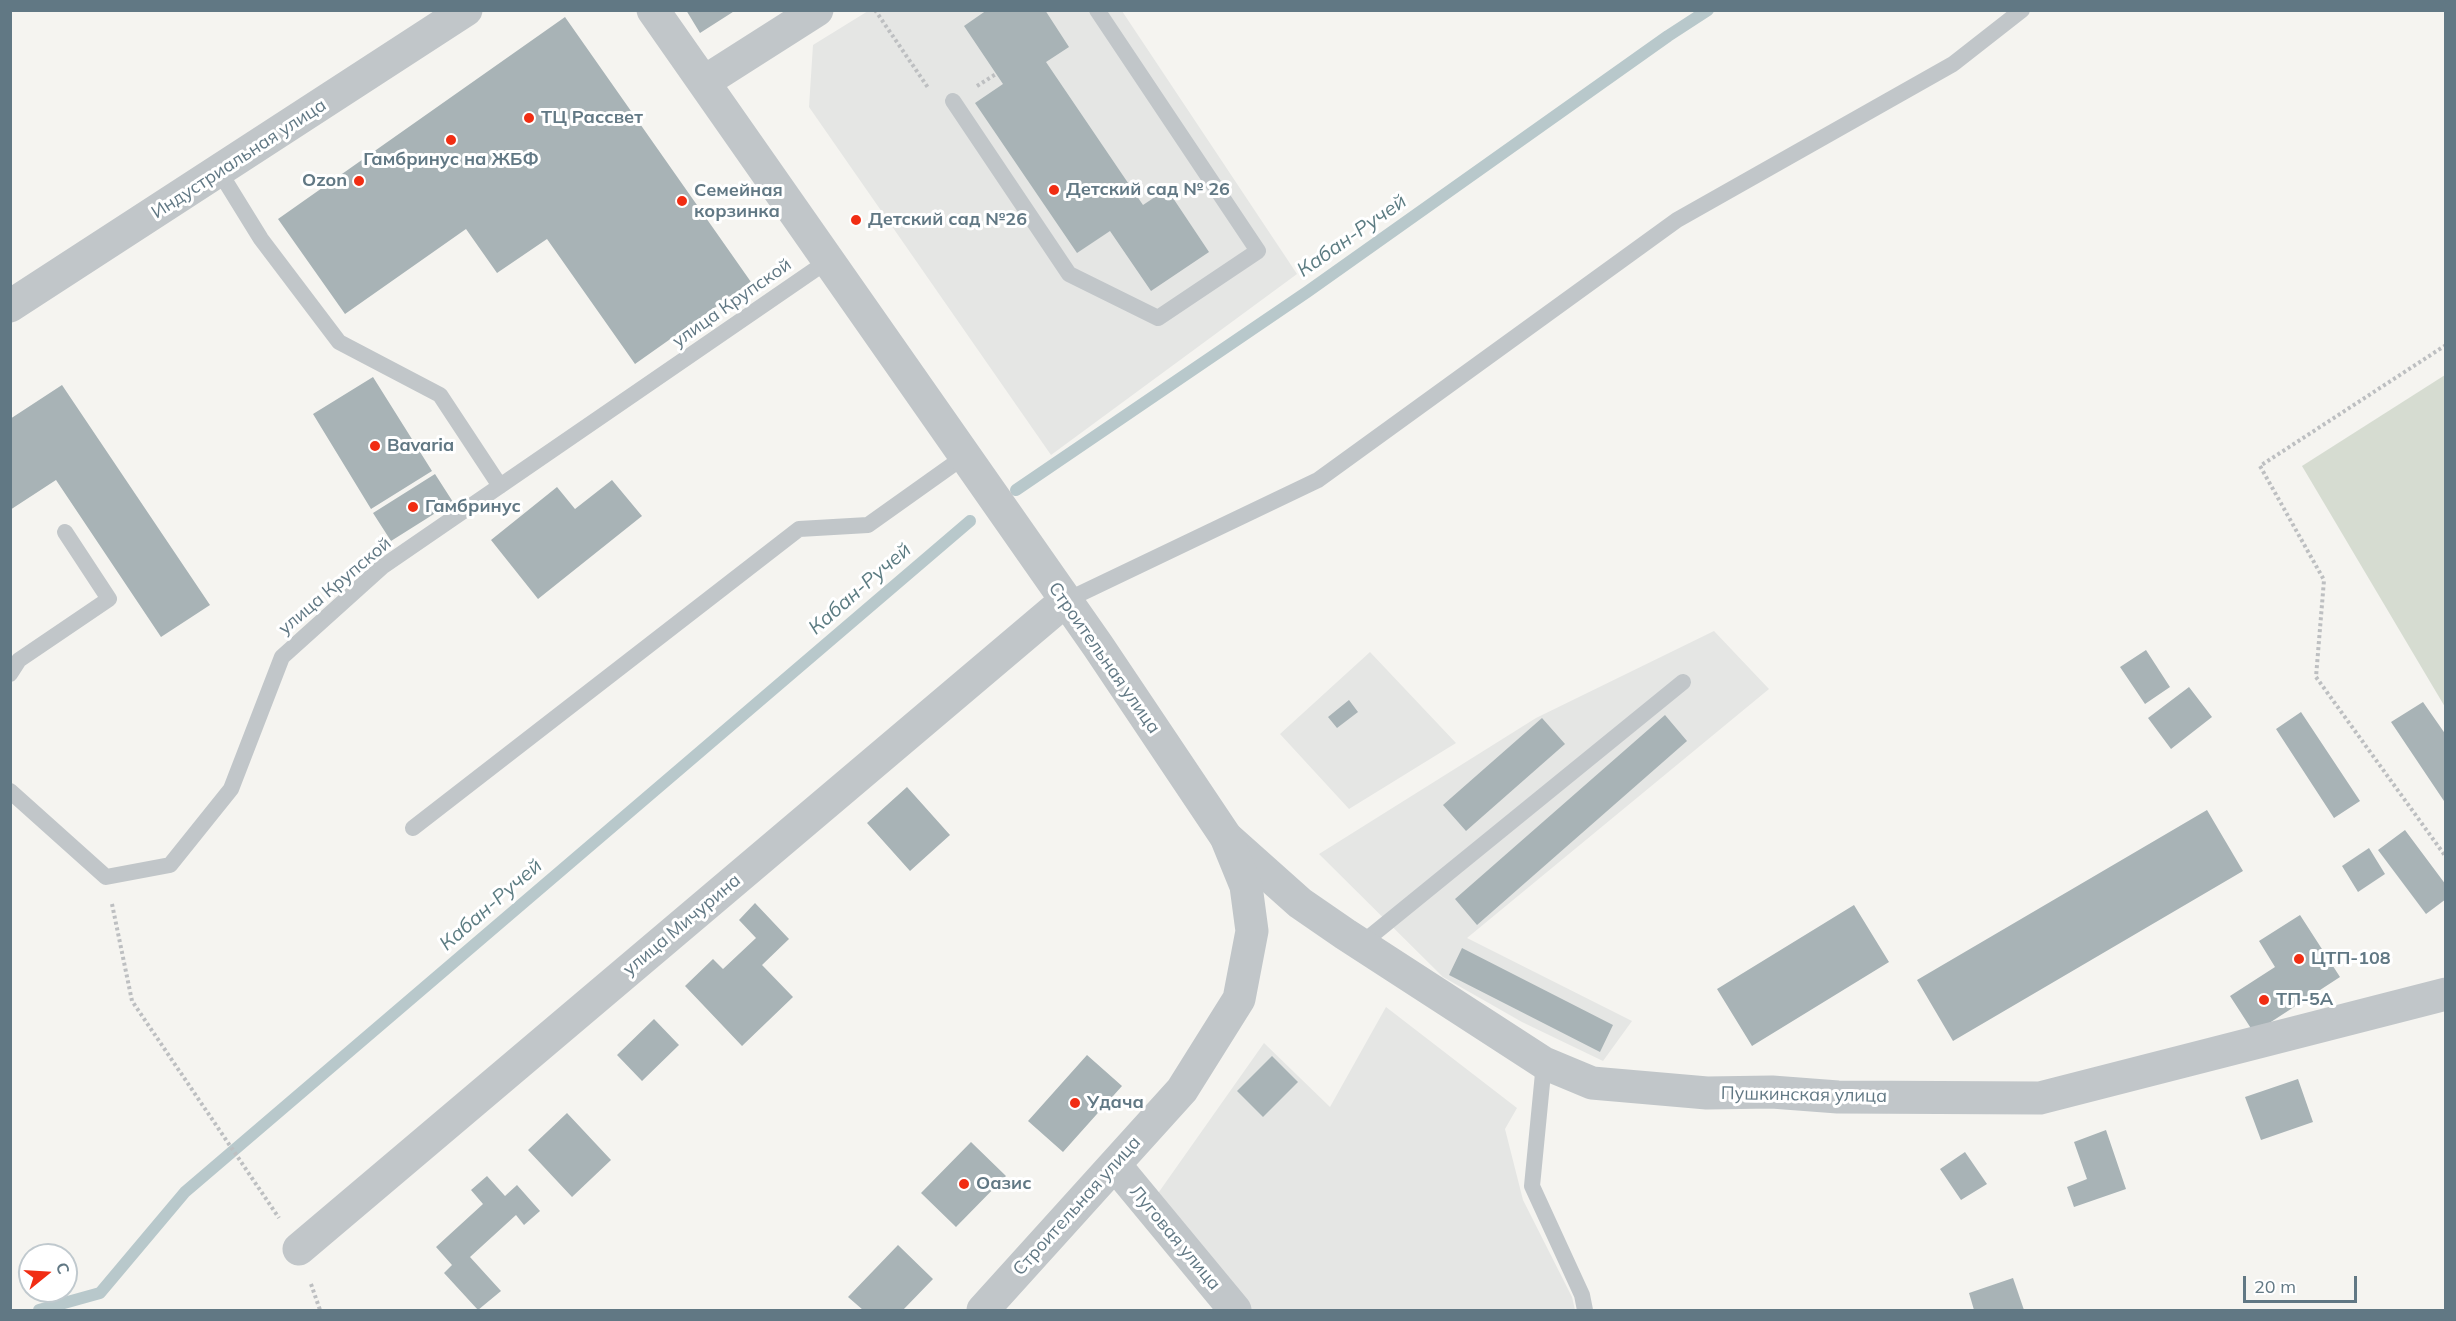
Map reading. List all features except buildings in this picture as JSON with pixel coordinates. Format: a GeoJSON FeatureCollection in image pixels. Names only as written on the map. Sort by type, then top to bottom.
{"type":"FeatureCollection","features":[{"type":"Feature","properties":{"kind":"street","name":"Индустриальная улица"},"geometry":{"type":"LineString","coordinates":[[10,306],[466,10]]}},
{"type":"Feature","properties":{"kind":"street","name":"Строительная улица"},"geometry":{"type":"LineString","coordinates":[[653,10],[1098,646],[1226,837],[1246,886],[1252,931],[1239,999],[1182,1090],[992,1307]]}},
{"type":"Feature","properties":{"kind":"street"},"geometry":{"type":"LineString","coordinates":[[704,82],[817,10]]}},
{"type":"Feature","properties":{"kind":"street","name":"улица Мичурина"},"geometry":{"type":"LineString","coordinates":[[299,1249],[1065,601]]}},
{"type":"Feature","properties":{"kind":"street","name":"Пушкинская улица"},"geometry":{"type":"LineString","coordinates":[[1226,837],[1300,903],[1544,1063],[1592,1083],[1707,1093],[1772,1092],[1838,1097],[2040,1098],[2445,994]]}},
{"type":"Feature","properties":{"kind":"street","name":"Луговая улица"},"geometry":{"type":"LineString","coordinates":[[1115,1165],[1235,1311]]}},
{"type":"Feature","properties":{"kind":"lane"},"geometry":{"type":"LineString","coordinates":[[954,101],[1069,274],[1158,318],[1258,251],[1097,10]]}},
{"type":"Feature","properties":{"kind":"lane"},"geometry":{"type":"LineString","coordinates":[[1065,601],[1318,480],[1677,220],[1953,64],[2022,10]]}},
{"type":"Feature","properties":{"kind":"lane"},"geometry":{"type":"LineString","coordinates":[[219,171],[261,239],[339,342],[440,395],[500,486]]}},
{"type":"Feature","properties":{"kind":"lane","name":"улица Крупской"},"geometry":{"type":"LineString","coordinates":[[106,877],[170,865],[231,789],[282,657],[382,567],[829,260]]}},
{"type":"Feature","properties":{"kind":"lane"},"geometry":{"type":"LineString","coordinates":[[413,828],[799,529],[868,525],[965,456]]}},
{"type":"Feature","properties":{"kind":"lane"},"geometry":{"type":"LineString","coordinates":[[10,674],[19,660],[109,599],[65,532]]}},
{"type":"Feature","properties":{"kind":"lane"},"geometry":{"type":"LineString","coordinates":[[1361,944],[1683,682]]}},
{"type":"Feature","properties":{"kind":"lane"},"geometry":{"type":"LineString","coordinates":[[10,791],[106,877]]}},
{"type":"Feature","properties":{"kind":"lane"},"geometry":{"type":"LineString","coordinates":[[1544,1063],[1532,1186],[1582,1295],[1585,1311]]}},
{"type":"Feature","properties":{"kind":"path"},"geometry":{"type":"LineString","coordinates":[[875,10],[943,108],[996,74]]}},
{"type":"Feature","properties":{"kind":"path"},"geometry":{"type":"LineString","coordinates":[[2445,345],[2260,466],[2324,580],[2316,677],[2445,857]]}},
{"type":"Feature","properties":{"kind":"path"},"geometry":{"type":"LineString","coordinates":[[106,877],[132,1001],[245,1165]]}},
{"type":"Feature","properties":{"kind":"shaded area","name":"Детский сад № 26"},"geometry":{"type":"Polygon","coordinates":[[[868,11],[1122,11],[1297,274],[1051,455],[809,107],[813,45],[868,11]]]}},
{"type":"Feature","properties":{"kind":"shaded area"},"geometry":{"type":"Polygon","coordinates":[[[2445,375],[2445,707],[2302,466],[2445,375]]]}},
{"type":"Feature","properties":{"kind":"shaded area"},"geometry":{"type":"Polygon","coordinates":[[[1714,631],[1769,689],[1467,938],[1632,1021],[1603,1061],[1522,1022],[1443,977],[1319,854],[1536,718],[1714,631]]]}},
{"type":"Feature","properties":{"kind":"shaded area"},"geometry":{"type":"Polygon","coordinates":[[[1370,652],[1456,743],[1349,809],[1280,734],[1370,652]]]}},
{"type":"Feature","properties":{"kind":"shaded area"},"geometry":{"type":"Polygon","coordinates":[[[1386,1007],[1517,1108],[1505,1129],[1523,1200],[1572,1297],[1575,1310],[1249,1310],[1154,1199],[1264,1043],[1330,1107],[1386,1007]]]}},
{"type":"Feature","properties":{"kind":"waterway","name":"Кабан-Ручей"},"geometry":{"type":"LineString","coordinates":[[1016,490],[1307,292],[1708,10]]}},
{"type":"Feature","properties":{"kind":"waterway","name":"Кабан-Ручей"},"geometry":{"type":"LineString","coordinates":[[39,1310],[100,1293],[185,1192],[970,521]]}},
{"type":"Feature","properties":{"kind":"place","name":"ТЦ Рассвет"},"geometry":{"type":"Point","coordinates":[529,118]}},
{"type":"Feature","properties":{"kind":"place","name":"Гамбринус на ЖБФ"},"geometry":{"type":"Point","coordinates":[451,140]}},
{"type":"Feature","properties":{"kind":"place","name":"Ozon"},"geometry":{"type":"Point","coordinates":[359,181]}},
{"type":"Feature","properties":{"kind":"place","name":"Детский сад № 26"},"geometry":{"type":"Point","coordinates":[1054,190]}},
{"type":"Feature","properties":{"kind":"place","name":"Семейная корзинка"},"geometry":{"type":"Point","coordinates":[682,201]}},
{"type":"Feature","properties":{"kind":"place","name":"Детский сад №26"},"geometry":{"type":"Point","coordinates":[856,220]}},
{"type":"Feature","properties":{"kind":"place","name":"Bavaria"},"geometry":{"type":"Point","coordinates":[375,446]}},
{"type":"Feature","properties":{"kind":"place","name":"Гамбринус"},"geometry":{"type":"Point","coordinates":[413,507]}},
{"type":"Feature","properties":{"kind":"place","name":"ЦТП-108"},"geometry":{"type":"Point","coordinates":[2299,959]}},
{"type":"Feature","properties":{"kind":"place","name":"ТП-5А"},"geometry":{"type":"Point","coordinates":[2264,1000]}},
{"type":"Feature","properties":{"kind":"place","name":"Удача"},"geometry":{"type":"Point","coordinates":[1075,1103]}},
{"type":"Feature","properties":{"kind":"place","name":"Оазис"},"geometry":{"type":"Point","coordinates":[964,1184]}}]}
